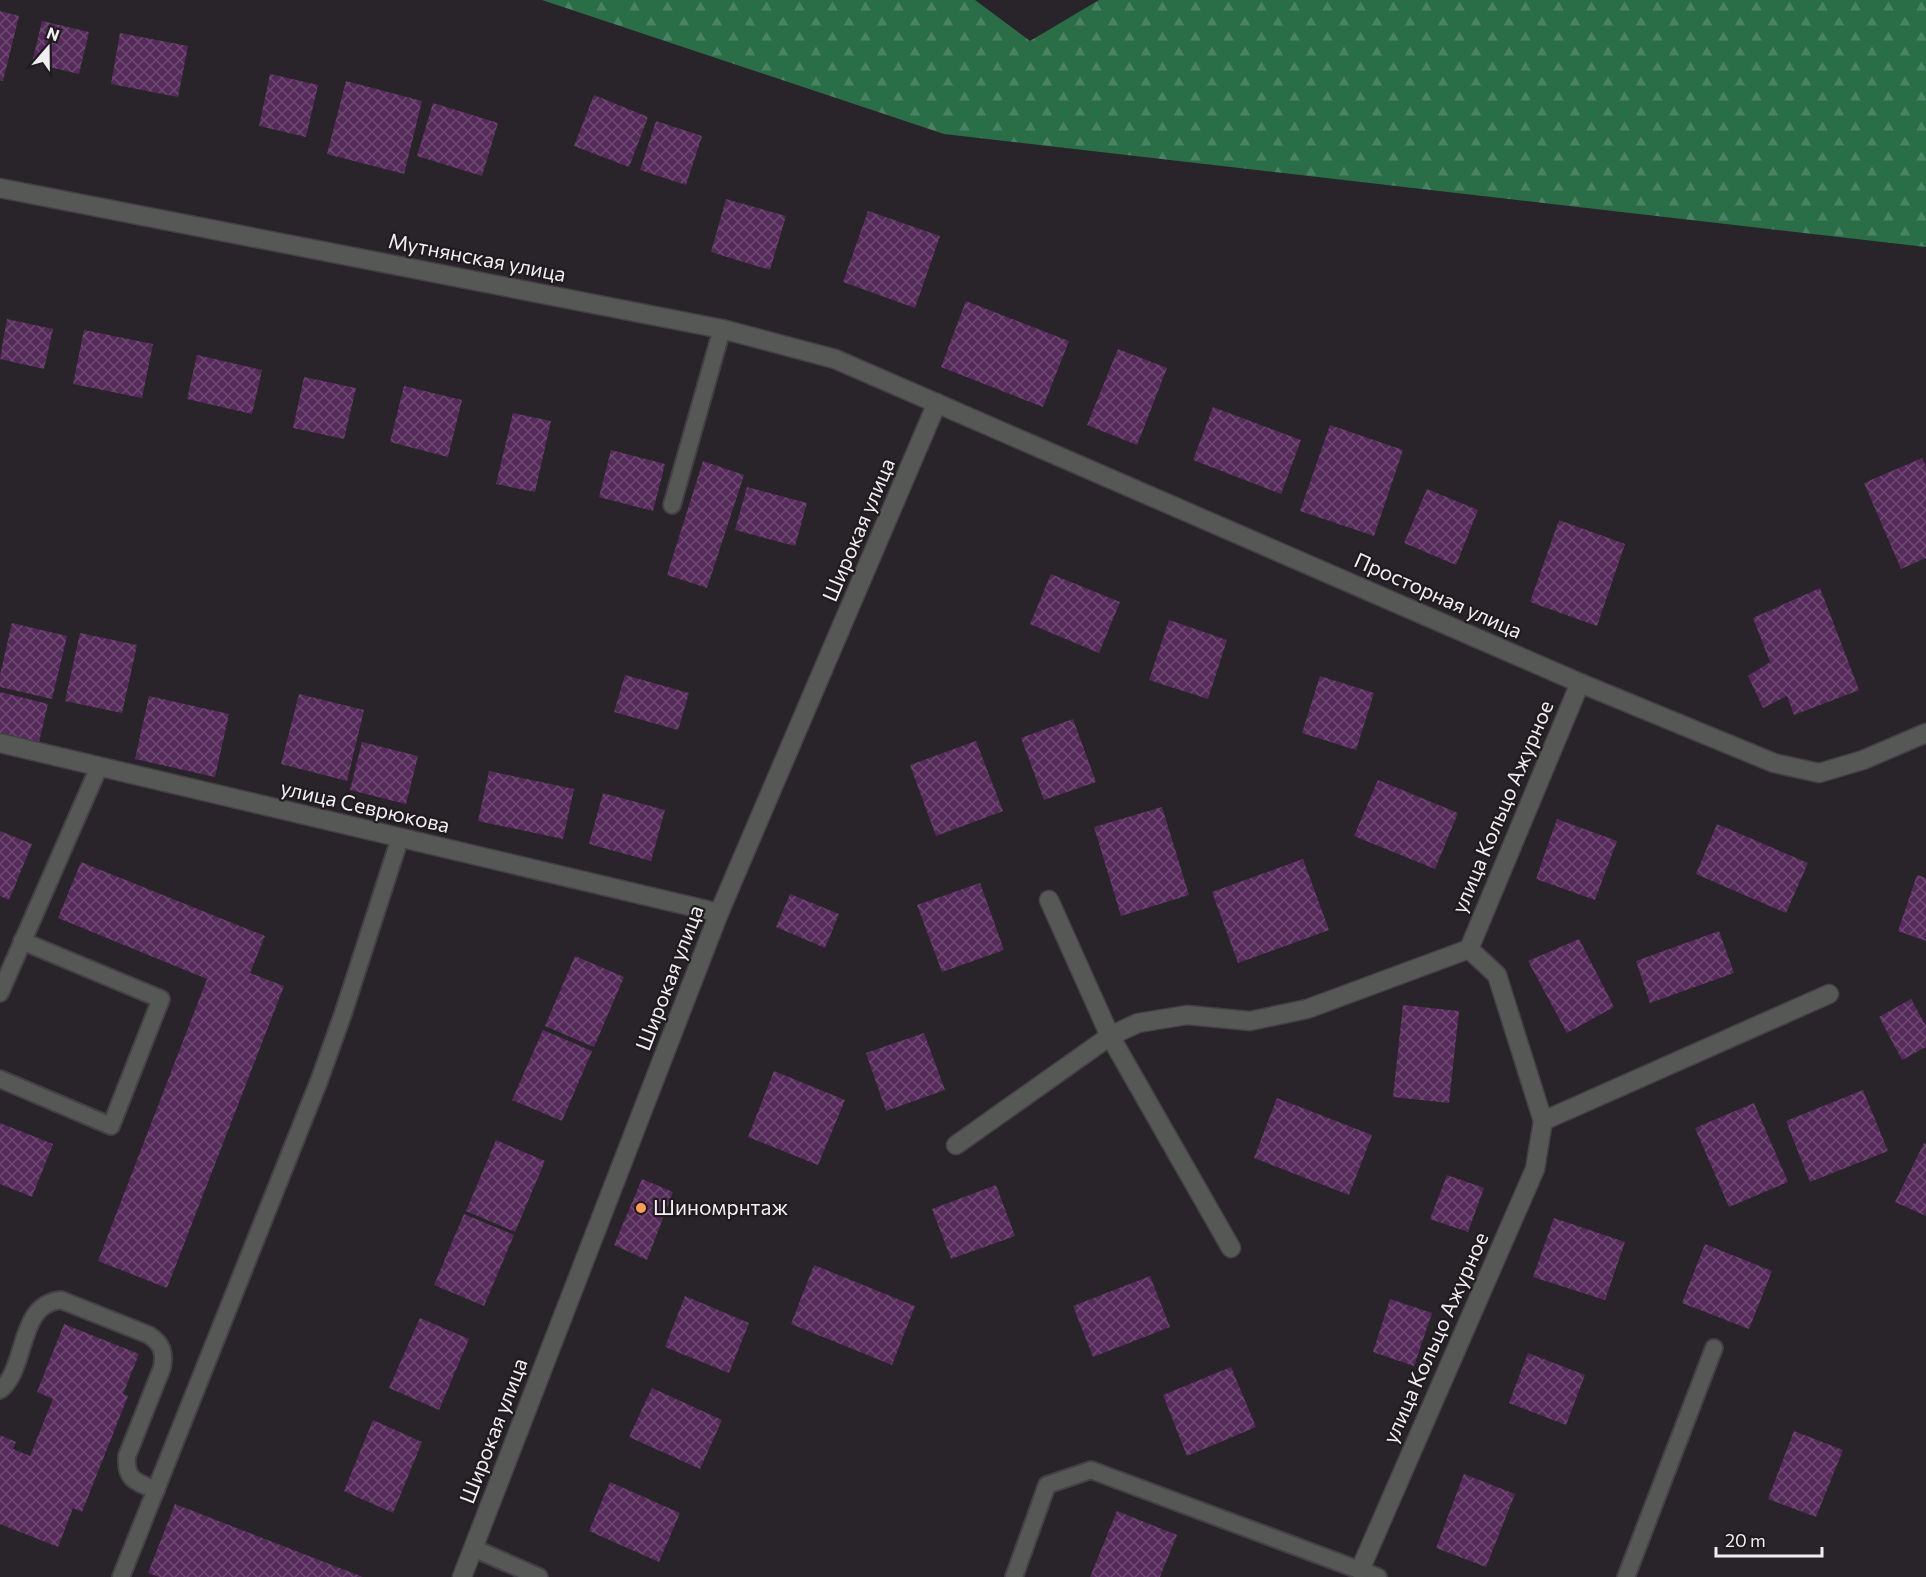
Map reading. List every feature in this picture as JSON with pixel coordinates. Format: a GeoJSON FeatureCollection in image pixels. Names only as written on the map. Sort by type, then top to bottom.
{"type":"FeatureCollection","features":[{"type":"Feature","properties":{"kind":"street","name":"Мутнянская улица"},"geometry":{"type":"LineString","coordinates":[[0,188],[722,329],[835,359],[937,403]]}},
{"type":"Feature","properties":{"kind":"street","name":"Просторная улица"},"geometry":{"type":"LineString","coordinates":[[937,403],[1580,683],[1774,763],[1819,773],[1863,760],[1926,733]]}},
{"type":"Feature","properties":{"kind":"street","name":"Широкая улица"},"geometry":{"type":"LineString","coordinates":[[462,1577],[719,913],[937,403]]}},
{"type":"Feature","properties":{"kind":"street","name":"улица Кольцо Ажурное"},"geometry":{"type":"LineString","coordinates":[[1360,1570],[1535,1168],[1543,1121],[1497,975],[1469,949],[1580,683]]}},
{"type":"Feature","properties":{"kind":"street","name":"улица Севрюкова"},"geometry":{"type":"LineString","coordinates":[[0,742],[719,913]]}},
{"type":"Feature","properties":{"kind":"street"},"geometry":{"type":"LineString","coordinates":[[1048,900],[1110,1036],[1231,1248]]}},
{"type":"Feature","properties":{"kind":"street"},"geometry":{"type":"LineString","coordinates":[[956,1145],[1110,1036],[1138,1023],[1187,1015],[1250,1021],[1307,1010],[1469,949]]}},
{"type":"Feature","properties":{"kind":"street"},"geometry":{"type":"LineString","coordinates":[[1543,1121],[1829,994]]}},
{"type":"Feature","properties":{"kind":"lane"},"geometry":{"type":"LineString","coordinates":[[672,505],[722,329]]}},
{"type":"Feature","properties":{"kind":"lane"},"geometry":{"type":"LineString","coordinates":[[0,993],[99,767]]}},
{"type":"Feature","properties":{"kind":"lane"},"geometry":{"type":"LineString","coordinates":[[121,1577],[319,1081],[344,1014],[400,838]]}},
{"type":"Feature","properties":{"kind":"lane"},"geometry":{"type":"LineString","coordinates":[[0,1079],[111,1126],[161,999],[22,941]]}},
{"type":"Feature","properties":{"kind":"lane"},"geometry":{"type":"LineString","coordinates":[[0,1390],[9,1378],[34,1317],[39,1309],[53,1301],[61,1300],[149,1335],[162,1348],[164,1356],[162,1368],[126,1463],[133,1480],[156,1490]]}},
{"type":"Feature","properties":{"kind":"lane"},"geometry":{"type":"LineString","coordinates":[[1626,1577],[1714,1348]]}},
{"type":"Feature","properties":{"kind":"lane"},"geometry":{"type":"LineString","coordinates":[[1014,1577],[1047,1485],[1091,1470],[1378,1577]]}},
{"type":"Feature","properties":{"kind":"lane"},"geometry":{"type":"LineString","coordinates":[[473,1548],[539,1577]]}},
{"type":"Feature","properties":{"kind":"green space"},"geometry":{"type":"Polygon","coordinates":[[[542,0],[975,0],[1030,41],[1099,0],[1926,0],[1926,247],[944,134],[542,0]]]}},
{"type":"Feature","properties":{"kind":"building"},"geometry":{"type":"Polygon","coordinates":[[[0,11],[19,16],[3,81],[0,81],[0,11]]]}},
{"type":"Feature","properties":{"kind":"building"},"geometry":{"type":"Polygon","coordinates":[[[42,21],[89,32],[79,74],[32,63],[42,21]]]}},
{"type":"Feature","properties":{"kind":"building"},"geometry":{"type":"Polygon","coordinates":[[[120,33],[188,46],[178,97],[111,84],[120,33]]]}},
{"type":"Feature","properties":{"kind":"building"},"geometry":{"type":"Polygon","coordinates":[[[270,74],[318,85],[306,137],[259,126],[270,74]]]}},
{"type":"Feature","properties":{"kind":"building"},"geometry":{"type":"Polygon","coordinates":[[[346,81],[422,101],[404,174],[327,154],[346,81]]]}},
{"type":"Feature","properties":{"kind":"building"},"geometry":{"type":"Polygon","coordinates":[[[594,95],[648,117],[629,167],[574,146],[594,95]]]}},
{"type":"Feature","properties":{"kind":"building"},"geometry":{"type":"Polygon","coordinates":[[[433,103],[498,123],[482,176],[417,156],[433,103]]]}},
{"type":"Feature","properties":{"kind":"building"},"geometry":{"type":"Polygon","coordinates":[[[656,121],[702,136],[686,185],[640,170],[656,121]]]}},
{"type":"Feature","properties":{"kind":"building"},"geometry":{"type":"Polygon","coordinates":[[[726,199],[786,216],[770,270],[711,252],[726,199]]]}},
{"type":"Feature","properties":{"kind":"building"},"geometry":{"type":"Polygon","coordinates":[[[868,211],[940,236],[915,308],[843,282],[868,211]]]}},
{"type":"Feature","properties":{"kind":"building"},"geometry":{"type":"Polygon","coordinates":[[[966,301],[1069,341],[1043,407],[941,367],[966,301]]]}},
{"type":"Feature","properties":{"kind":"building"},"geometry":{"type":"Polygon","coordinates":[[[7,319],[53,329],[44,369],[0,359],[7,319]]]}},
{"type":"Feature","properties":{"kind":"building"},"geometry":{"type":"Polygon","coordinates":[[[84,330],[153,344],[142,398],[73,384],[84,330]]]}},
{"type":"Feature","properties":{"kind":"building"},"geometry":{"type":"Polygon","coordinates":[[[1118,349],[1167,368],[1137,445],[1087,425],[1118,349]]]}},
{"type":"Feature","properties":{"kind":"building"},"geometry":{"type":"Polygon","coordinates":[[[197,355],[262,370],[252,414],[187,399],[197,355]]]}},
{"type":"Feature","properties":{"kind":"building"},"geometry":{"type":"Polygon","coordinates":[[[304,377],[356,388],[344,439],[293,428],[304,377]]]}},
{"type":"Feature","properties":{"kind":"building"},"geometry":{"type":"Polygon","coordinates":[[[404,386],[462,400],[448,457],[390,442],[404,386]]]}},
{"type":"Feature","properties":{"kind":"building"},"geometry":{"type":"Polygon","coordinates":[[[1213,407],[1301,440],[1281,494],[1193,460],[1213,407]]]}},
{"type":"Feature","properties":{"kind":"building"},"geometry":{"type":"Polygon","coordinates":[[[513,413],[551,421],[535,492],[496,484],[513,413]]]}},
{"type":"Feature","properties":{"kind":"building"},"geometry":{"type":"Polygon","coordinates":[[[1330,425],[1403,450],[1374,536],[1300,511],[1330,425]]]}},
{"type":"Feature","properties":{"kind":"building"},"geometry":{"type":"Polygon","coordinates":[[[611,450],[665,464],[653,511],[599,497],[611,450]]]}},
{"type":"Feature","properties":{"kind":"building"},"geometry":{"type":"Polygon","coordinates":[[[1922,458],[1926,467],[1926,558],[1901,569],[1864,483],[1922,458]]]}},
{"type":"Feature","properties":{"kind":"building"},"geometry":{"type":"Polygon","coordinates":[[[703,461],[744,475],[707,588],[667,575],[703,461]]]}},
{"type":"Feature","properties":{"kind":"building"},"geometry":{"type":"Polygon","coordinates":[[[747,487],[807,503],[795,546],[735,530],[747,487]]]}},
{"type":"Feature","properties":{"kind":"building"},"geometry":{"type":"Polygon","coordinates":[[[1427,489],[1478,510],[1456,565],[1404,543],[1427,489]]]}},
{"type":"Feature","properties":{"kind":"building"},"geometry":{"type":"Polygon","coordinates":[[[1559,520],[1625,544],[1597,626],[1530,602],[1559,520]]]}},
{"type":"Feature","properties":{"kind":"building"},"geometry":{"type":"Polygon","coordinates":[[[1051,574],[1120,602],[1099,653],[1030,624],[1051,574]]]}},
{"type":"Feature","properties":{"kind":"building"},"geometry":{"type":"Polygon","coordinates":[[[1820,588],[1859,690],[1794,715],[1787,696],[1763,708],[1748,676],[1770,662],[1753,618],[1820,588]]]}},
{"type":"Feature","properties":{"kind":"building"},"geometry":{"type":"Polygon","coordinates":[[[1169,620],[1227,640],[1208,699],[1149,680],[1169,620]]]}},
{"type":"Feature","properties":{"kind":"building"},"geometry":{"type":"Polygon","coordinates":[[[12,623],[67,636],[52,699],[0,687],[0,675],[12,623]]]}},
{"type":"Feature","properties":{"kind":"building"},"geometry":{"type":"Polygon","coordinates":[[[80,633],[137,645],[122,713],[65,701],[80,633]]]}},
{"type":"Feature","properties":{"kind":"building"},"geometry":{"type":"Polygon","coordinates":[[[625,675],[689,693],[678,730],[614,712],[625,675]]]}},
{"type":"Feature","properties":{"kind":"building"},"geometry":{"type":"Polygon","coordinates":[[[1320,676],[1374,693],[1356,750],[1302,733],[1320,676]]]}},
{"type":"Feature","properties":{"kind":"building"},"geometry":{"type":"Polygon","coordinates":[[[0,692],[48,704],[38,746],[0,737],[0,692]]]}},
{"type":"Feature","properties":{"kind":"building"},"geometry":{"type":"Polygon","coordinates":[[[299,694],[364,710],[347,781],[281,764],[299,694]]]}},
{"type":"Feature","properties":{"kind":"building"},"geometry":{"type":"Polygon","coordinates":[[[149,696],[229,714],[215,777],[135,759],[149,696]]]}},
{"type":"Feature","properties":{"kind":"building"},"geometry":{"type":"Polygon","coordinates":[[[1073,719],[1096,782],[1044,800],[1021,738],[1073,719]]]}},
{"type":"Feature","properties":{"kind":"building"},"geometry":{"type":"Polygon","coordinates":[[[976,741],[1003,811],[936,836],[910,765],[976,741]]]}},
{"type":"Feature","properties":{"kind":"building"},"geometry":{"type":"Polygon","coordinates":[[[362,742],[418,756],[406,804],[350,790],[362,742]]]}},
{"type":"Feature","properties":{"kind":"building"},"geometry":{"type":"Polygon","coordinates":[[[489,771],[574,789],[563,839],[478,821],[489,771]]]}},
{"type":"Feature","properties":{"kind":"building"},"geometry":{"type":"Polygon","coordinates":[[[1378,780],[1458,813],[1435,869],[1354,836],[1378,780]]]}},
{"type":"Feature","properties":{"kind":"building"},"geometry":{"type":"Polygon","coordinates":[[[603,793],[665,810],[651,861],[589,844],[603,793]]]}},
{"type":"Feature","properties":{"kind":"building"},"geometry":{"type":"Polygon","coordinates":[[[1162,807],[1189,895],[1121,916],[1094,827],[1162,807]]]}},
{"type":"Feature","properties":{"kind":"building"},"geometry":{"type":"Polygon","coordinates":[[[1557,819],[1617,841],[1595,900],[1536,879],[1557,819]]]}},
{"type":"Feature","properties":{"kind":"building"},"geometry":{"type":"Polygon","coordinates":[[[1717,824],[1808,863],[1786,913],[1696,874],[1717,824]]]}},
{"type":"Feature","properties":{"kind":"building"},"geometry":{"type":"Polygon","coordinates":[[[0,831],[32,844],[9,900],[0,896],[0,831]]]}},
{"type":"Feature","properties":{"kind":"building"},"geometry":{"type":"Polygon","coordinates":[[[1303,859],[1329,930],[1238,963],[1212,892],[1303,859]]]}},
{"type":"Feature","properties":{"kind":"building"},"geometry":{"type":"Polygon","coordinates":[[[81,862],[265,936],[250,973],[284,986],[167,1288],[98,1261],[207,979],[58,918],[81,862]]]}},
{"type":"Feature","properties":{"kind":"building"},"geometry":{"type":"Polygon","coordinates":[[[1917,875],[1926,878],[1926,941],[1898,931],[1917,875]]]}},
{"type":"Feature","properties":{"kind":"building"},"geometry":{"type":"Polygon","coordinates":[[[980,883],[1004,950],[942,972],[917,905],[980,883]]]}},
{"type":"Feature","properties":{"kind":"building"},"geometry":{"type":"Polygon","coordinates":[[[790,894],[839,914],[825,948],[776,927],[790,894]]]}},
{"type":"Feature","properties":{"kind":"building"},"geometry":{"type":"Polygon","coordinates":[[[1719,931],[1734,973],[1650,1003],[1636,961],[1719,931]]]}},
{"type":"Feature","properties":{"kind":"building"},"geometry":{"type":"Polygon","coordinates":[[[1579,939],[1614,1007],[1567,1033],[1528,961],[1579,939]]]}},
{"type":"Feature","properties":{"kind":"building"},"geometry":{"type":"Polygon","coordinates":[[[575,956],[624,977],[594,1047],[545,1026],[575,956]]]}},
{"type":"Feature","properties":{"kind":"building"},"geometry":{"type":"Polygon","coordinates":[[[1911,999],[1926,1026],[1926,1047],[1902,1060],[1879,1017],[1911,999]]]}},
{"type":"Feature","properties":{"kind":"building"},"geometry":{"type":"Polygon","coordinates":[[[1403,1005],[1459,1011],[1449,1103],[1393,1097],[1403,1005]]]}},
{"type":"Feature","properties":{"kind":"building"},"geometry":{"type":"Polygon","coordinates":[[[543,1030],[592,1051],[562,1121],[512,1100],[543,1030]]]}},
{"type":"Feature","properties":{"kind":"building"},"geometry":{"type":"Polygon","coordinates":[[[924,1033],[945,1090],[886,1111],[866,1053],[924,1033]]]}},
{"type":"Feature","properties":{"kind":"building"},"geometry":{"type":"Polygon","coordinates":[[[774,1071],[845,1100],[818,1165],[748,1137],[774,1071]]]}},
{"type":"Feature","properties":{"kind":"building"},"geometry":{"type":"Polygon","coordinates":[[[1863,1090],[1888,1151],[1810,1182],[1786,1121],[1863,1090]]]}},
{"type":"Feature","properties":{"kind":"building"},"geometry":{"type":"Polygon","coordinates":[[[1277,1098],[1372,1135],[1349,1195],[1254,1158],[1277,1098]]]}},
{"type":"Feature","properties":{"kind":"building"},"geometry":{"type":"Polygon","coordinates":[[[1754,1103],[1788,1182],[1729,1207],[1695,1128],[1754,1103]]]}},
{"type":"Feature","properties":{"kind":"building"},"geometry":{"type":"Polygon","coordinates":[[[0,1123],[53,1144],[32,1197],[0,1184],[0,1123]]]}},
{"type":"Feature","properties":{"kind":"building"},"geometry":{"type":"Polygon","coordinates":[[[496,1140],[545,1161],[515,1232],[466,1211],[496,1140]]]}},
{"type":"Feature","properties":{"kind":"building"},"geometry":{"type":"Polygon","coordinates":[[[1924,1143],[1926,1144],[1926,1216],[1895,1202],[1924,1143]]]}},
{"type":"Feature","properties":{"kind":"building"},"geometry":{"type":"Polygon","coordinates":[[[1447,1175],[1484,1188],[1468,1232],[1430,1219],[1447,1175]]]}},
{"type":"Feature","properties":{"kind":"building"},"geometry":{"type":"Polygon","coordinates":[[[642,1179],[673,1192],[647,1260],[614,1245],[642,1179]]]}},
{"type":"Feature","properties":{"kind":"building"},"geometry":{"type":"Polygon","coordinates":[[[996,1185],[1015,1236],[951,1259],[932,1209],[996,1185]]]}},
{"type":"Feature","properties":{"kind":"building"},"geometry":{"type":"Polygon","coordinates":[[[464,1214],[514,1235],[484,1306],[434,1285],[464,1214]]]}},
{"type":"Feature","properties":{"kind":"building"},"geometry":{"type":"Polygon","coordinates":[[[1554,1218],[1625,1242],[1605,1300],[1533,1277],[1554,1218]]]}},
{"type":"Feature","properties":{"kind":"building"},"geometry":{"type":"Polygon","coordinates":[[[1705,1244],[1772,1271],[1749,1329],[1682,1303],[1705,1244]]]}},
{"type":"Feature","properties":{"kind":"building"},"geometry":{"type":"Polygon","coordinates":[[[814,1265],[915,1306],[892,1365],[791,1324],[814,1265]]]}},
{"type":"Feature","properties":{"kind":"building"},"geometry":{"type":"Polygon","coordinates":[[[1150,1276],[1170,1327],[1093,1357],[1073,1306],[1150,1276]]]}},
{"type":"Feature","properties":{"kind":"building"},"geometry":{"type":"Polygon","coordinates":[[[685,1296],[749,1323],[729,1373],[665,1347],[685,1296]]]}},
{"type":"Feature","properties":{"kind":"building"},"geometry":{"type":"Polygon","coordinates":[[[1390,1299],[1432,1313],[1414,1366],[1373,1352],[1390,1299]]]}},
{"type":"Feature","properties":{"kind":"building"},"geometry":{"type":"Polygon","coordinates":[[[420,1318],[469,1339],[439,1410],[389,1388],[420,1318]]]}},
{"type":"Feature","properties":{"kind":"building"},"geometry":{"type":"Polygon","coordinates":[[[64,1324],[139,1354],[123,1394],[128,1396],[82,1512],[73,1508],[58,1547],[0,1524],[0,1435],[16,1442],[13,1449],[30,1456],[53,1399],[37,1392],[64,1324]]]}},
{"type":"Feature","properties":{"kind":"building"},"geometry":{"type":"Polygon","coordinates":[[[1528,1353],[1585,1375],[1566,1425],[1509,1403],[1528,1353]]]}},
{"type":"Feature","properties":{"kind":"building"},"geometry":{"type":"Polygon","coordinates":[[[1231,1367],[1256,1427],[1187,1456],[1163,1395],[1231,1367]]]}},
{"type":"Feature","properties":{"kind":"building"},"geometry":{"type":"Polygon","coordinates":[[[652,1388],[722,1420],[700,1469],[629,1437],[652,1388]]]}},
{"type":"Feature","properties":{"kind":"building"},"geometry":{"type":"Polygon","coordinates":[[[373,1420],[422,1442],[393,1513],[344,1491],[373,1420]]]}},
{"type":"Feature","properties":{"kind":"building"},"geometry":{"type":"Polygon","coordinates":[[[1794,1431],[1843,1450],[1816,1517],[1768,1499],[1794,1431]]]}},
{"type":"Feature","properties":{"kind":"building"},"geometry":{"type":"Polygon","coordinates":[[[1464,1474],[1515,1494],[1486,1567],[1436,1548],[1464,1474]]]}},
{"type":"Feature","properties":{"kind":"building"},"geometry":{"type":"Polygon","coordinates":[[[610,1482],[680,1513],[659,1562],[589,1531],[610,1482]]]}},
{"type":"Feature","properties":{"kind":"building"},"geometry":{"type":"Polygon","coordinates":[[[175,1504],[363,1577],[159,1577],[148,1573],[175,1504]]]}},
{"type":"Feature","properties":{"kind":"building"},"geometry":{"type":"Polygon","coordinates":[[[1117,1511],[1177,1535],[1160,1577],[1090,1577],[1117,1511]]]}},
{"type":"Feature","properties":{"kind":"place","name":"Шиномрнтаж"},"geometry":{"type":"Point","coordinates":[641,1208]}}]}
